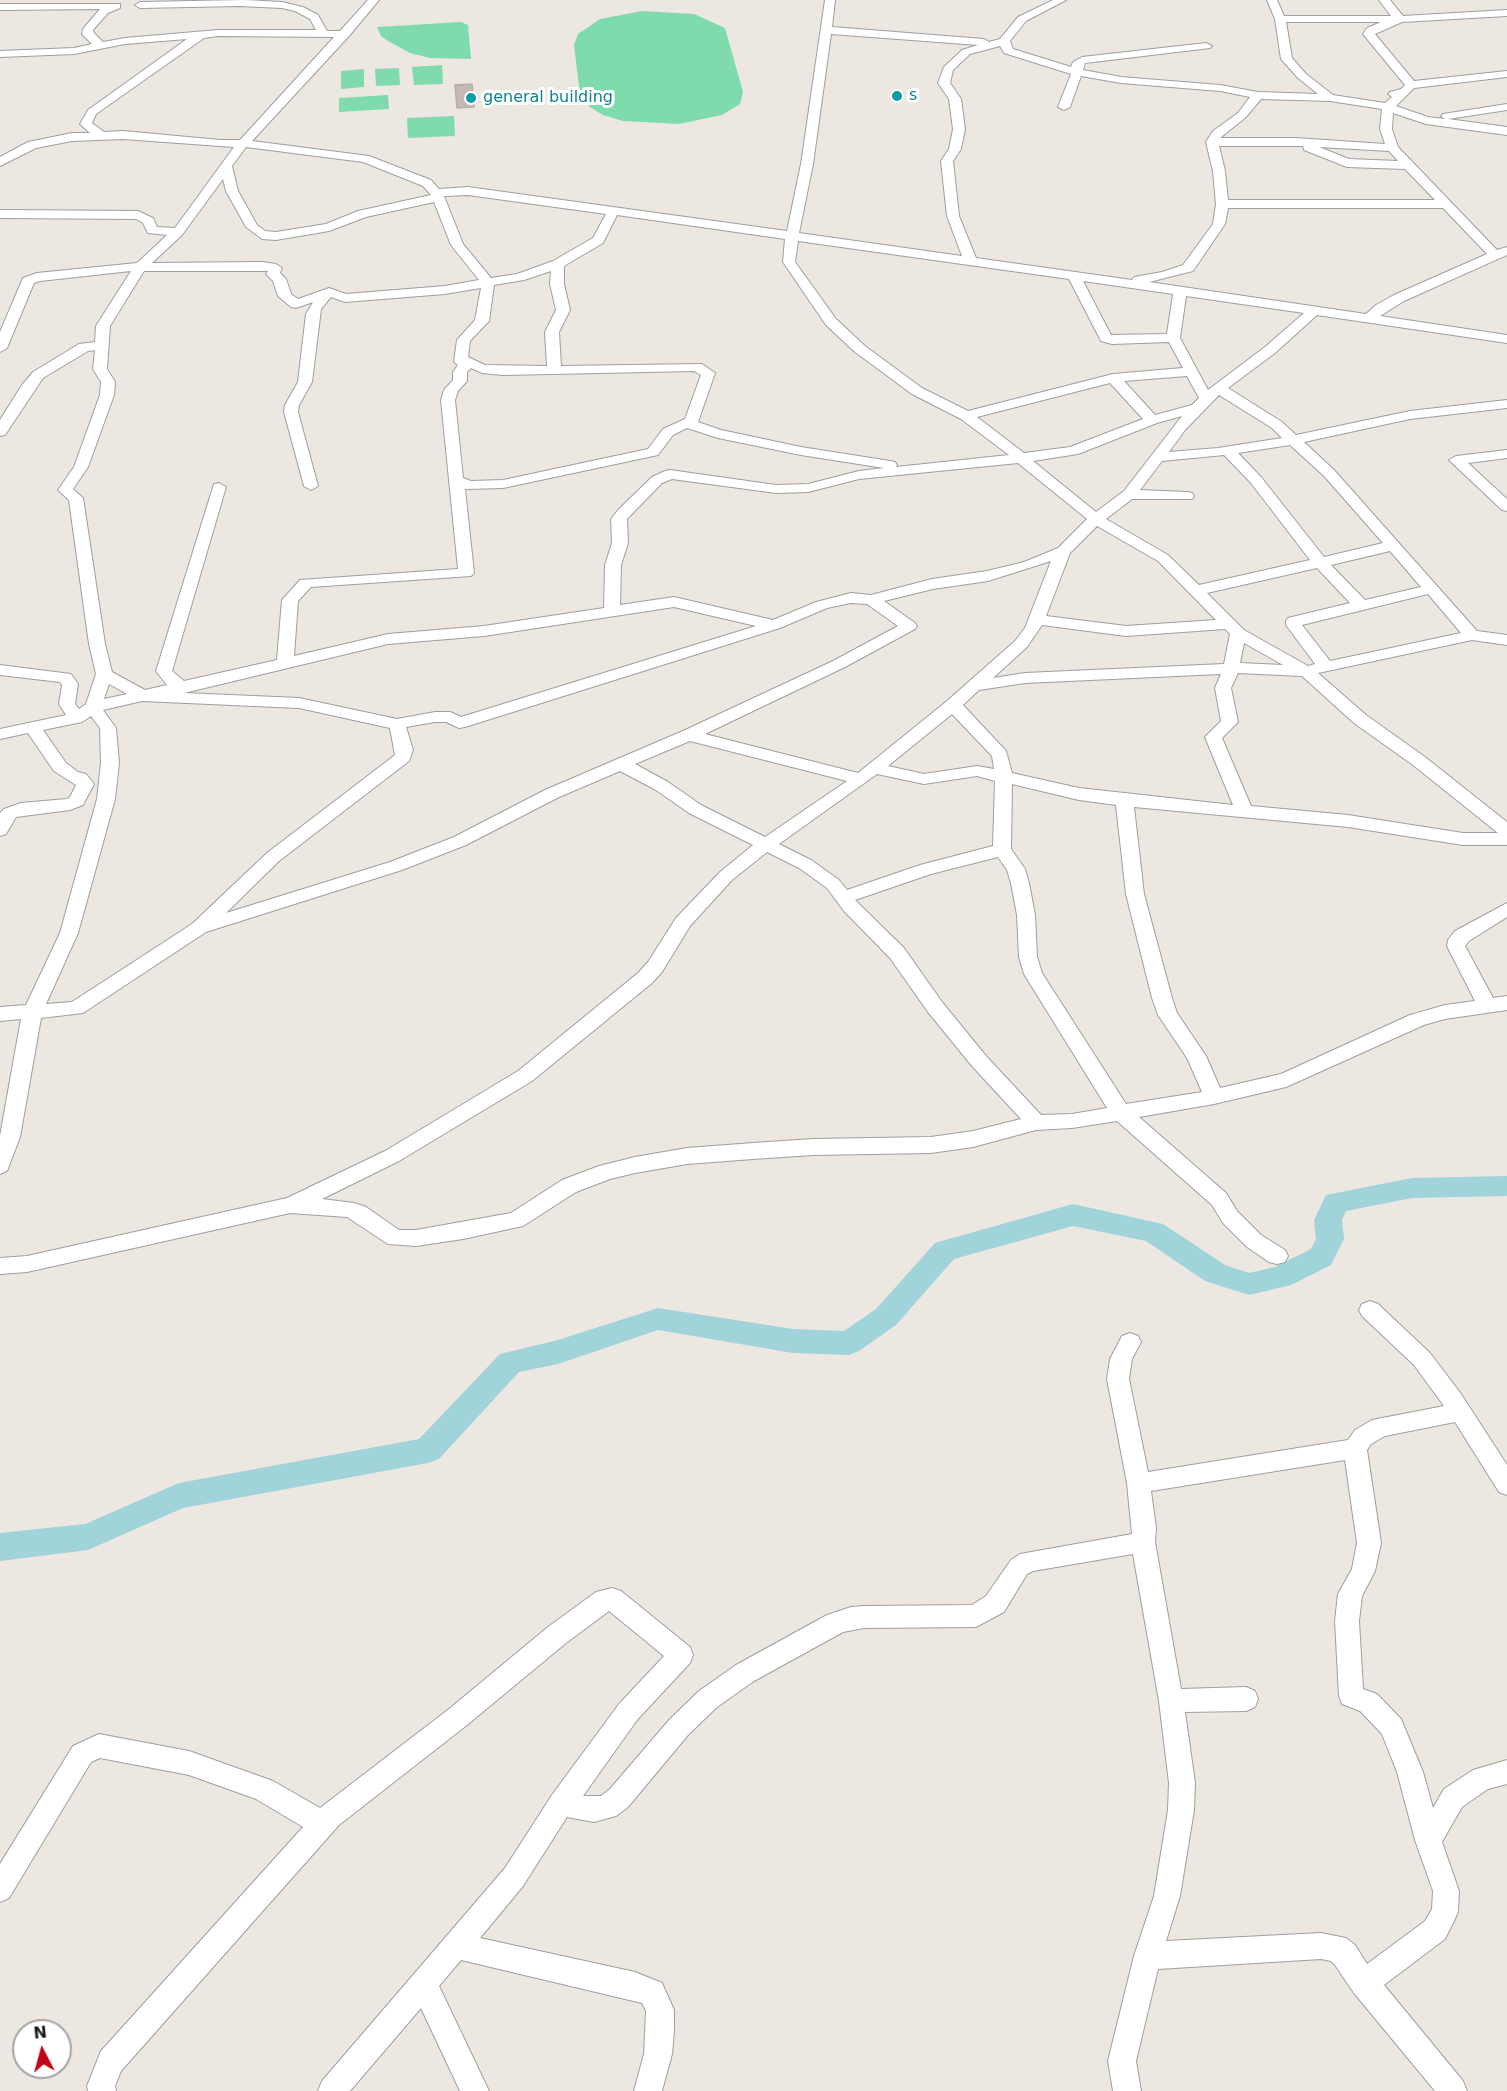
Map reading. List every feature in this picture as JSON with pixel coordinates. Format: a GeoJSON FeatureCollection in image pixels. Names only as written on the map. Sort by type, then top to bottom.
{"type":"FeatureCollection","features":[{"type":"Feature","properties":{"kind":"street"},"geometry":{"type":"LineString","coordinates":[[252,33],[305,0]]}},
{"type":"Feature","properties":{"kind":"street"},"geometry":{"type":"LineString","coordinates":[[93,707],[104,674],[97,644],[76,498],[65,490],[81,467],[107,394],[108,382],[100,369],[103,326],[139,268],[178,232],[243,143],[374,0]]}},
{"type":"Feature","properties":{"kind":"street"},"geometry":{"type":"LineString","coordinates":[[830,0],[807,164],[789,262],[831,322],[860,349],[917,391],[966,416],[1096,519],[1163,558],[1233,628],[1306,671],[1360,719],[1419,761],[1507,831]]}},
{"type":"Feature","properties":{"kind":"street"},"geometry":{"type":"LineString","coordinates":[[971,261],[953,216],[947,161],[953,154],[959,129],[955,99],[944,83],[948,69],[966,52],[998,42],[1022,19],[1061,0]]}},
{"type":"Feature","properties":{"kind":"street"},"geometry":{"type":"LineString","coordinates":[[1272,0],[1280,19],[1287,59],[1302,76],[1330,98]]}},
{"type":"Feature","properties":{"kind":"street"},"geometry":{"type":"LineString","coordinates":[[1384,0],[1400,19]]}},
{"type":"Feature","properties":{"kind":"street"},"geometry":{"type":"LineString","coordinates":[[1459,0],[1475,16]]}},
{"type":"Feature","properties":{"kind":"street"},"geometry":{"type":"LineString","coordinates":[[0,7],[251,3],[294,7],[317,20],[322,32]]}},
{"type":"Feature","properties":{"kind":"street"},"geometry":{"type":"LineString","coordinates":[[100,45],[88,34],[88,29],[104,11],[116,6]]}},
{"type":"Feature","properties":{"kind":"street"},"geometry":{"type":"LineString","coordinates":[[1280,19],[1400,19],[1507,13]]}},
{"type":"Feature","properties":{"kind":"street"},"geometry":{"type":"LineString","coordinates":[[1400,19],[1371,30],[1370,34],[1408,88]]}},
{"type":"Feature","properties":{"kind":"street"},"geometry":{"type":"LineString","coordinates":[[826,30],[998,42],[1012,54],[1077,72],[1121,80],[1220,88],[1258,95],[1330,98],[1388,107],[1426,120],[1507,131]]}},
{"type":"Feature","properties":{"kind":"street"},"geometry":{"type":"LineString","coordinates":[[0,54],[74,51],[100,45],[218,33],[322,32],[345,34]]}},
{"type":"Feature","properties":{"kind":"street"},"geometry":{"type":"LineString","coordinates":[[100,135],[86,124],[92,112],[200,35]]}},
{"type":"Feature","properties":{"kind":"street"},"geometry":{"type":"LineString","coordinates":[[1064,107],[1077,72],[1077,64],[1090,58],[1206,46]]}},
{"type":"Feature","properties":{"kind":"street"},"geometry":{"type":"LineString","coordinates":[[1360,102],[1408,88],[1507,74]]}},
{"type":"Feature","properties":{"kind":"street"},"geometry":{"type":"LineString","coordinates":[[1388,107],[1408,88]]}},
{"type":"Feature","properties":{"kind":"street"},"geometry":{"type":"LineString","coordinates":[[1125,284],[1176,273],[1188,268],[1207,244],[1219,224],[1222,204],[1219,171],[1212,142],[1217,134],[1242,115],[1258,95]]}},
{"type":"Feature","properties":{"kind":"street"},"geometry":{"type":"LineString","coordinates":[[1388,107],[1396,126],[1392,148]]}},
{"type":"Feature","properties":{"kind":"street"},"geometry":{"type":"LineString","coordinates":[[1396,126],[1507,107]]}},
{"type":"Feature","properties":{"kind":"street"},"geometry":{"type":"LineString","coordinates":[[3,158],[47,140],[100,135],[220,144],[243,143],[365,159],[427,183],[437,196],[457,245],[488,282],[482,321],[464,340],[461,362],[469,361],[482,369],[497,371],[702,368],[708,376],[690,423]]}},
{"type":"Feature","properties":{"kind":"street"},"geometry":{"type":"LineString","coordinates":[[1212,142],[1295,142],[1392,148],[1447,204],[1501,253],[1399,298],[1381,308],[1370,318]]}},
{"type":"Feature","properties":{"kind":"street"},"geometry":{"type":"LineString","coordinates":[[1295,142],[1341,162],[1407,165]]}},
{"type":"Feature","properties":{"kind":"street"},"geometry":{"type":"LineString","coordinates":[[226,165],[232,191],[252,227],[262,235],[276,236],[329,227],[372,212],[423,199],[468,191],[1507,339]]}},
{"type":"Feature","properties":{"kind":"street"},"geometry":{"type":"LineString","coordinates":[[1222,204],[1447,204]]}},
{"type":"Feature","properties":{"kind":"street"},"geometry":{"type":"LineString","coordinates":[[0,348],[28,281],[32,279],[111,268],[224,266],[276,268],[273,274],[279,279],[285,296],[296,304],[329,292],[345,298],[445,290],[519,277],[558,264],[598,240],[613,212]]}},
{"type":"Feature","properties":{"kind":"street"},"geometry":{"type":"LineString","coordinates":[[0,214],[138,215],[149,221],[152,230],[178,232]]}},
{"type":"Feature","properties":{"kind":"street"},"geometry":{"type":"LineString","coordinates":[[554,371],[552,332],[563,310],[557,284],[558,264]]}},
{"type":"Feature","properties":{"kind":"street"},"geometry":{"type":"LineString","coordinates":[[1075,277],[1106,338],[1112,340],[1173,338]]}},
{"type":"Feature","properties":{"kind":"street"},"geometry":{"type":"LineString","coordinates":[[311,486],[291,412],[292,405],[305,382],[313,314],[329,292]]}},
{"type":"Feature","properties":{"kind":"street"},"geometry":{"type":"LineString","coordinates":[[1180,292],[1173,338],[1207,398]]}},
{"type":"Feature","properties":{"kind":"street"},"geometry":{"type":"LineString","coordinates":[[104,674],[143,696],[299,703],[397,724],[435,717],[450,717],[459,723],[774,626],[822,605],[851,598],[871,600],[932,584],[988,576],[1029,565],[1063,551],[1096,519],[1129,494],[1207,398],[1270,350],[1314,311]]}},
{"type":"Feature","properties":{"kind":"street"},"geometry":{"type":"LineString","coordinates":[[0,432],[38,375],[84,347],[100,345]]}},
{"type":"Feature","properties":{"kind":"street"},"geometry":{"type":"LineString","coordinates":[[285,662],[290,600],[306,583],[466,573],[463,563],[448,400],[451,390],[460,381],[460,372],[469,361]]}},
{"type":"Feature","properties":{"kind":"street"},"geometry":{"type":"LineString","coordinates":[[966,416],[1113,378],[1191,372]]}},
{"type":"Feature","properties":{"kind":"street"},"geometry":{"type":"LineString","coordinates":[[1113,378],[1152,420]]}},
{"type":"Feature","properties":{"kind":"street"},"geometry":{"type":"LineString","coordinates":[[612,612],[613,565],[620,543],[619,519],[657,480],[670,474],[794,490],[859,476],[1021,458],[1084,448],[1207,398],[1262,414],[1294,440],[1329,472],[1472,635]]}},
{"type":"Feature","properties":{"kind":"street"},"geometry":{"type":"LineString","coordinates":[[1157,457],[1228,451],[1294,440],[1410,415],[1507,404]]}},
{"type":"Feature","properties":{"kind":"street"},"geometry":{"type":"LineString","coordinates":[[456,480],[469,486],[504,484],[653,452],[668,432],[681,424],[690,423],[711,432],[791,449],[918,469]]}},
{"type":"Feature","properties":{"kind":"street"},"geometry":{"type":"LineString","coordinates":[[1228,451],[1256,480],[1319,561],[1362,606]]}},
{"type":"Feature","properties":{"kind":"street"},"geometry":{"type":"LineString","coordinates":[[1507,454],[1456,460],[1507,507]]}},
{"type":"Feature","properties":{"kind":"street"},"geometry":{"type":"LineString","coordinates":[[183,688],[169,679],[164,671],[219,487]]}},
{"type":"Feature","properties":{"kind":"street"},"geometry":{"type":"LineString","coordinates":[[1129,494],[1187,496]]}},
{"type":"Feature","properties":{"kind":"street"},"geometry":{"type":"LineString","coordinates":[[1194,591],[1392,546]]}},
{"type":"Feature","properties":{"kind":"street"},"geometry":{"type":"LineString","coordinates":[[0,1266],[27,1264],[291,1205],[392,1156],[525,1076],[645,978],[656,967],[683,922],[726,876],[766,844],[867,773],[953,705],[1021,644],[1037,620],[1063,551]]}},
{"type":"Feature","properties":{"kind":"street"},"geometry":{"type":"LineString","coordinates":[[1326,667],[1294,621],[1431,589]]}},
{"type":"Feature","properties":{"kind":"street"},"geometry":{"type":"LineString","coordinates":[[199,928],[396,866],[460,841],[551,794],[689,735],[839,664],[909,626],[871,600]]}},
{"type":"Feature","properties":{"kind":"street"},"geometry":{"type":"LineString","coordinates":[[0,734],[76,718],[93,707],[388,639],[484,631],[674,602],[774,626]]}},
{"type":"Feature","properties":{"kind":"street"},"geometry":{"type":"LineString","coordinates":[[1037,620],[1126,631],[1233,628]]}},
{"type":"Feature","properties":{"kind":"street"},"geometry":{"type":"LineString","coordinates":[[1233,628],[1231,670],[1223,688],[1230,722],[1213,737],[1245,812]]}},
{"type":"Feature","properties":{"kind":"street"},"geometry":{"type":"LineString","coordinates":[[975,686],[1025,678],[1245,668],[1306,671],[1472,635],[1507,640]]}},
{"type":"Feature","properties":{"kind":"street"},"geometry":{"type":"LineString","coordinates":[[0,670],[65,678],[70,684],[67,704],[76,718]]}},
{"type":"Feature","properties":{"kind":"street"},"geometry":{"type":"LineString","coordinates":[[953,705],[1000,755],[1004,778],[1002,850],[1016,868],[1026,915],[1028,957],[1033,974],[1121,1113],[1219,1199],[1230,1217],[1254,1241],[1277,1256]]}},
{"type":"Feature","properties":{"kind":"street"},"geometry":{"type":"LineString","coordinates":[[0,1166],[10,1137],[32,1012],[69,933],[106,799],[110,763],[108,729],[93,707]]}},
{"type":"Feature","properties":{"kind":"street"},"geometry":{"type":"LineString","coordinates":[[0,1014],[76,1008],[199,928],[273,857],[403,757],[404,750],[397,724]]}},
{"type":"Feature","properties":{"kind":"street"},"geometry":{"type":"LineString","coordinates":[[0,830],[2,822],[10,813],[21,809],[70,804],[77,801],[85,784],[81,778],[72,776],[60,767],[32,726]]}},
{"type":"Feature","properties":{"kind":"street"},"geometry":{"type":"LineString","coordinates":[[689,735],[867,773],[924,779],[977,771],[1079,794],[1124,800],[1348,821],[1463,839],[1507,839]]}},
{"type":"Feature","properties":{"kind":"street"},"geometry":{"type":"LineString","coordinates":[[621,764],[662,786],[695,809],[819,873],[897,953],[979,1061],[1036,1124]]}},
{"type":"Feature","properties":{"kind":"street"},"geometry":{"type":"LineString","coordinates":[[1124,800],[1135,894],[1162,998],[1168,1015],[1196,1056],[1214,1097]]}},
{"type":"Feature","properties":{"kind":"street"},"geometry":{"type":"LineString","coordinates":[[844,897],[926,869],[1002,850]]}},
{"type":"Feature","properties":{"kind":"street"},"geometry":{"type":"LineString","coordinates":[[1487,1005],[1456,951],[1457,940],[1507,909]]}},
{"type":"Feature","properties":{"kind":"street"},"geometry":{"type":"LineString","coordinates":[[291,1205],[359,1212],[394,1238],[416,1238],[516,1220],[569,1186],[606,1172],[635,1165],[687,1156],[753,1150],[931,1145],[973,1139],[1036,1124],[1072,1121],[1214,1097],[1286,1080],[1417,1020],[1445,1012],[1507,1003]]}},
{"type":"Feature","properties":{"kind":"street"},"geometry":{"type":"LineString","coordinates":[[1370,1310],[1422,1359],[1460,1412],[1507,1485]]}},
{"type":"Feature","properties":{"kind":"street"},"geometry":{"type":"LineString","coordinates":[[1127,2091],[1122,2061],[1148,1956],[1167,1896],[1181,1810],[1182,1783],[1171,1701],[1143,1542],[1140,1483],[1118,1380],[1121,1359],[1130,1342]]}},
{"type":"Feature","properties":{"kind":"street"},"geometry":{"type":"LineString","coordinates":[[1364,1983],[1435,1930],[1445,1912],[1446,1891],[1428,1840],[1410,1773],[1392,1727],[1368,1702],[1351,1696],[1347,1621],[1350,1594],[1363,1571],[1369,1544],[1355,1449],[1363,1437],[1380,1427],[1460,1412]]}},
{"type":"Feature","properties":{"kind":"street"},"geometry":{"type":"LineString","coordinates":[[1140,1483],[1355,1449]]}},
{"type":"Feature","properties":{"kind":"street"},"geometry":{"type":"LineString","coordinates":[[561,1804],[594,1810],[608,1807],[619,1798],[679,1727],[708,1699],[745,1673],[836,1623],[864,1617],[976,1616],[995,1604],[1019,1567],[1028,1561],[1143,1542]]}},
{"type":"Feature","properties":{"kind":"street"},"geometry":{"type":"LineString","coordinates":[[102,2091],[101,2085],[111,2061],[323,1824],[557,1635],[605,1600],[612,1599],[681,1655],[628,1712],[561,1804],[514,1877],[332,2091]]}},
{"type":"Feature","properties":{"kind":"street"},"geometry":{"type":"LineString","coordinates":[[1171,1701],[1246,1699]]}},
{"type":"Feature","properties":{"kind":"street"},"geometry":{"type":"LineString","coordinates":[[0,1889],[82,1754],[99,1746],[189,1763],[264,1790],[323,1824]]}},
{"type":"Feature","properties":{"kind":"street"},"geometry":{"type":"LineString","coordinates":[[1428,1840],[1454,1798],[1482,1779],[1507,1772]]}},
{"type":"Feature","properties":{"kind":"street"},"geometry":{"type":"LineString","coordinates":[[457,1946],[635,1986],[652,1993],[660,2010],[660,2031],[658,2054],[648,2091]]}},
{"type":"Feature","properties":{"kind":"street"},"geometry":{"type":"LineString","coordinates":[[1148,1956],[1321,1946],[1336,1948],[1346,1955],[1364,1983],[1453,2091]]}},
{"type":"Feature","properties":{"kind":"street"},"geometry":{"type":"LineString","coordinates":[[424,1984],[475,2091]]}},
{"type":"Feature","properties":{"kind":"green space"},"geometry":{"type":"Polygon","coordinates":[[[642,11],[694,14],[725,28],[743,92],[740,104],[722,115],[679,124],[623,121],[603,115],[590,107],[584,100],[579,86],[574,45],[578,34],[600,19],[642,11]]]}},
{"type":"Feature","properties":{"kind":"green space"},"geometry":{"type":"Polygon","coordinates":[[[461,22],[468,25],[471,59],[430,58],[410,53],[381,36],[377,27],[461,22]]]}},
{"type":"Feature","properties":{"kind":"green space"},"geometry":{"type":"Polygon","coordinates":[[[442,65],[443,84],[414,85],[412,67],[442,65]]]}},
{"type":"Feature","properties":{"kind":"green space"},"geometry":{"type":"Polygon","coordinates":[[[399,68],[400,85],[376,86],[375,69],[399,68]]]}},
{"type":"Feature","properties":{"kind":"green space"},"geometry":{"type":"Polygon","coordinates":[[[364,69],[364,87],[341,89],[341,71],[364,69]]]}},
{"type":"Feature","properties":{"kind":"green space"},"geometry":{"type":"Polygon","coordinates":[[[388,95],[389,109],[339,112],[339,98],[388,95]]]}},
{"type":"Feature","properties":{"kind":"green space"},"geometry":{"type":"Polygon","coordinates":[[[454,116],[455,136],[408,138],[407,118],[454,116]]]}},
{"type":"Feature","properties":{"kind":"building","name":"general building"},"geometry":{"type":"Polygon","coordinates":[[[472,84],[474,107],[457,108],[455,85],[472,84]]]}},
{"type":"Feature","properties":{"kind":"waterway"},"geometry":{"type":"LineString","coordinates":[[0,1547],[88,1537],[179,1496],[428,1450],[510,1362],[558,1352],[658,1319],[793,1341],[849,1343],[886,1317],[945,1251],[1073,1215],[1153,1232],[1215,1273],[1249,1284],[1281,1277],[1321,1257],[1330,1239],[1328,1220],[1336,1202],[1412,1188],[1507,1186]]}},
{"type":"Feature","properties":{"kind":"place","name":"s"},"geometry":{"type":"Point","coordinates":[897,96]}},
{"type":"Feature","properties":{"kind":"place","name":"general building"},"geometry":{"type":"Point","coordinates":[471,98]}}]}
